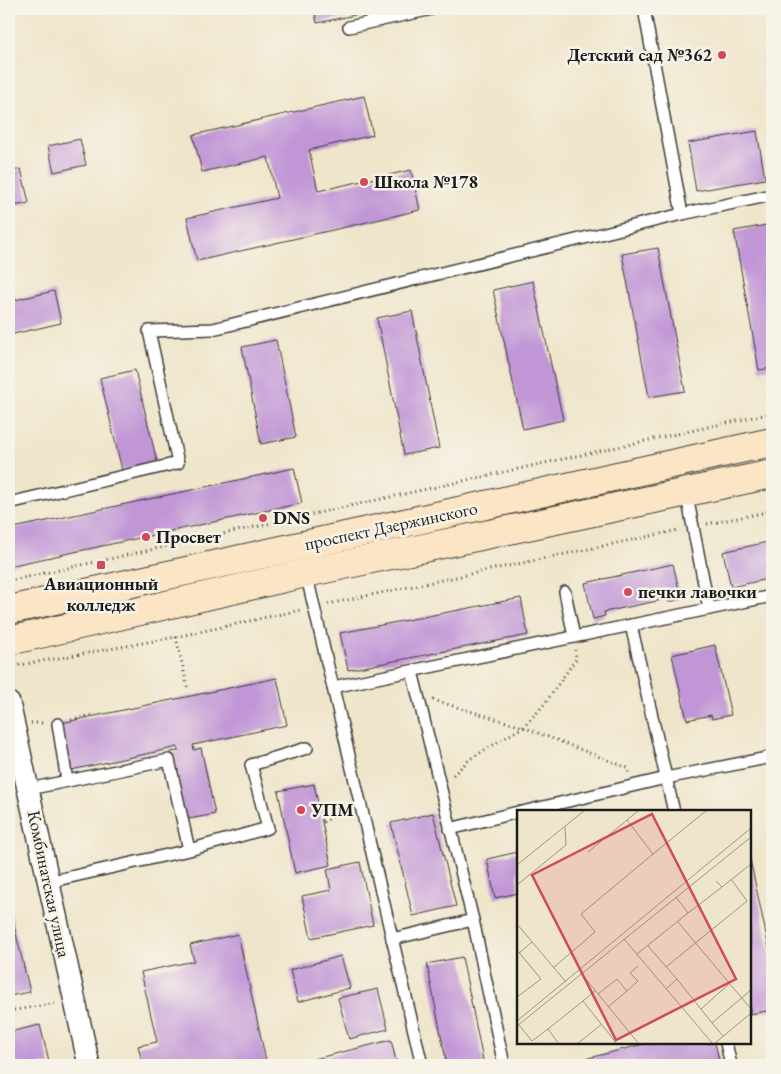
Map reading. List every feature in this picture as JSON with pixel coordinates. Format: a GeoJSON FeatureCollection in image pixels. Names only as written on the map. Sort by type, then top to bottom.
{"type":"FeatureCollection","features":[{"type":"Feature","properties":{"kind":"main road","name":"проспект Дзержинского"},"geometry":{"type":"LineString","coordinates":[[9,610],[772,442]]}},
{"type":"Feature","properties":{"kind":"main road","name":"проспект Дзержинского"},"geometry":{"type":"LineString","coordinates":[[9,641],[306,573],[772,474]]}},
{"type":"Feature","properties":{"kind":"street","name":"Комбинатская улица"},"geometry":{"type":"LineString","coordinates":[[9,702],[16,766],[29,789],[89,1065]]}},
{"type":"Feature","properties":{"kind":"lane"},"geometry":{"type":"LineString","coordinates":[[349,27],[432,9]]}},
{"type":"Feature","properties":{"kind":"lane"},"geometry":{"type":"LineString","coordinates":[[644,9],[682,214]]}},
{"type":"Feature","properties":{"kind":"lane"},"geometry":{"type":"LineString","coordinates":[[9,503],[178,464],[150,331],[213,329],[682,214],[772,195]]}},
{"type":"Feature","properties":{"kind":"lane"},"geometry":{"type":"LineString","coordinates":[[686,491],[695,527],[709,609]]}},
{"type":"Feature","properties":{"kind":"lane"},"geometry":{"type":"LineString","coordinates":[[306,573],[422,1065]]}},
{"type":"Feature","properties":{"kind":"lane"},"geometry":{"type":"LineString","coordinates":[[565,592],[574,637]]}},
{"type":"Feature","properties":{"kind":"lane"},"geometry":{"type":"LineString","coordinates":[[333,687],[772,596]]}},
{"type":"Feature","properties":{"kind":"lane"},"geometry":{"type":"LineString","coordinates":[[632,625],[674,810]]}},
{"type":"Feature","properties":{"kind":"lane"},"geometry":{"type":"LineString","coordinates":[[412,670],[473,920],[504,1065]]}},
{"type":"Feature","properties":{"kind":"lane"},"geometry":{"type":"LineString","coordinates":[[58,724],[67,781]]}},
{"type":"Feature","properties":{"kind":"lane"},"geometry":{"type":"LineString","coordinates":[[48,882],[189,850],[268,828],[251,764],[307,748]]}},
{"type":"Feature","properties":{"kind":"lane"},"geometry":{"type":"LineString","coordinates":[[531,810],[666,778],[772,757]]}},
{"type":"Feature","properties":{"kind":"lane"},"geometry":{"type":"LineString","coordinates":[[29,789],[168,760],[189,850]]}},
{"type":"Feature","properties":{"kind":"lane"},"geometry":{"type":"LineString","coordinates":[[450,828],[517,812]]}},
{"type":"Feature","properties":{"kind":"lane"},"geometry":{"type":"LineString","coordinates":[[392,939],[473,920]]}},
{"type":"Feature","properties":{"kind":"lane"},"geometry":{"type":"LineString","coordinates":[[726,1044],[730,1065]]}},
{"type":"Feature","properties":{"kind":"path"},"geometry":{"type":"LineString","coordinates":[[9,581],[772,413]]}},
{"type":"Feature","properties":{"kind":"path"},"geometry":{"type":"LineString","coordinates":[[9,667],[176,637],[772,511]]}},
{"type":"Feature","properties":{"kind":"path"},"geometry":{"type":"LineString","coordinates":[[176,637],[188,689]]}},
{"type":"Feature","properties":{"kind":"path"},"geometry":{"type":"LineString","coordinates":[[440,787],[470,759],[523,727],[543,706],[576,659],[574,637]]}},
{"type":"Feature","properties":{"kind":"path"},"geometry":{"type":"LineString","coordinates":[[418,696],[523,727],[628,768],[634,786]]}},
{"type":"Feature","properties":{"kind":"path"},"geometry":{"type":"LineString","coordinates":[[323,822],[360,803]]}},
{"type":"Feature","properties":{"kind":"path"},"geometry":{"type":"LineString","coordinates":[[9,1011],[75,1001]]}},
{"type":"Feature","properties":{"kind":"building"},"geometry":{"type":"Polygon","coordinates":[[[314,9],[354,9],[355,15],[317,23],[314,9]]]}},
{"type":"Feature","properties":{"kind":"building"},"geometry":{"type":"Polygon","coordinates":[[[364,96],[373,135],[309,150],[318,191],[411,170],[420,210],[197,261],[187,218],[277,198],[268,157],[202,172],[193,135],[364,96]]]}},
{"type":"Feature","properties":{"kind":"building"},"geometry":{"type":"Polygon","coordinates":[[[757,131],[765,179],[696,191],[688,143],[757,131]]]}},
{"type":"Feature","properties":{"kind":"building"},"geometry":{"type":"Polygon","coordinates":[[[80,139],[86,165],[54,172],[48,146],[80,139]]]}},
{"type":"Feature","properties":{"kind":"building"},"geometry":{"type":"Polygon","coordinates":[[[21,169],[29,203],[9,207],[9,172],[21,169]]]}},
{"type":"Feature","properties":{"kind":"building"},"geometry":{"type":"Polygon","coordinates":[[[772,224],[772,368],[759,370],[734,231],[772,224]]]}},
{"type":"Feature","properties":{"kind":"building"},"geometry":{"type":"Polygon","coordinates":[[[658,248],[685,391],[649,397],[622,254],[658,248]]]}},
{"type":"Feature","properties":{"kind":"building"},"geometry":{"type":"Polygon","coordinates":[[[10,274],[15,300],[54,291],[61,323],[9,335],[10,274]]]}},
{"type":"Feature","properties":{"kind":"building"},"geometry":{"type":"Polygon","coordinates":[[[533,281],[563,420],[523,429],[493,290],[533,281]]]}},
{"type":"Feature","properties":{"kind":"building"},"geometry":{"type":"Polygon","coordinates":[[[412,311],[439,448],[404,455],[377,318],[412,311]]]}},
{"type":"Feature","properties":{"kind":"building"},"geometry":{"type":"Polygon","coordinates":[[[276,340],[296,437],[261,444],[242,347],[276,340]]]}},
{"type":"Feature","properties":{"kind":"building"},"geometry":{"type":"Polygon","coordinates":[[[135,370],[157,462],[122,470],[100,378],[135,370]]]}},
{"type":"Feature","properties":{"kind":"building"},"geometry":{"type":"Polygon","coordinates":[[[294,468],[302,503],[9,566],[9,529],[294,468]]]}},
{"type":"Feature","properties":{"kind":"building"},"geometry":{"type":"Polygon","coordinates":[[[772,541],[772,578],[731,587],[723,552],[772,541]]]}},
{"type":"Feature","properties":{"kind":"building"},"geometry":{"type":"Polygon","coordinates":[[[673,564],[681,599],[668,602],[667,599],[604,612],[605,616],[593,619],[585,583],[673,564]]]}},
{"type":"Feature","properties":{"kind":"building"},"geometry":{"type":"Polygon","coordinates":[[[521,598],[528,635],[348,670],[340,633],[521,598]]]}},
{"type":"Feature","properties":{"kind":"building"},"geometry":{"type":"Polygon","coordinates":[[[715,645],[731,715],[712,719],[711,715],[687,720],[672,655],[715,645]]]}},
{"type":"Feature","properties":{"kind":"building"},"geometry":{"type":"Polygon","coordinates":[[[277,678],[287,725],[193,745],[194,750],[201,748],[215,814],[184,820],[170,752],[178,751],[178,747],[71,770],[61,723],[277,678]]]}},
{"type":"Feature","properties":{"kind":"building","name":"УПМ"},"geometry":{"type":"Polygon","coordinates":[[[314,784],[331,865],[295,873],[278,791],[314,784]]]}},
{"type":"Feature","properties":{"kind":"building"},"geometry":{"type":"Polygon","coordinates":[[[433,813],[456,906],[413,916],[391,823],[433,813]]]}},
{"type":"Feature","properties":{"kind":"building"},"geometry":{"type":"Polygon","coordinates":[[[517,852],[517,893],[495,898],[487,859],[517,852]]]}},
{"type":"Feature","properties":{"kind":"building"},"geometry":{"type":"Polygon","coordinates":[[[360,862],[373,925],[311,938],[302,896],[331,890],[327,869],[360,862]]]}},
{"type":"Feature","properties":{"kind":"building"},"geometry":{"type":"Polygon","coordinates":[[[751,864],[772,962],[772,1010],[751,1014],[751,864]]]}},
{"type":"Feature","properties":{"kind":"building"},"geometry":{"type":"Polygon","coordinates":[[[9,905],[30,992],[9,996],[9,905]]]}},
{"type":"Feature","properties":{"kind":"building"},"geometry":{"type":"Polygon","coordinates":[[[238,934],[267,1065],[143,1065],[138,1046],[157,1042],[141,972],[194,961],[190,945],[238,934]]]}},
{"type":"Feature","properties":{"kind":"building"},"geometry":{"type":"Polygon","coordinates":[[[341,956],[350,988],[298,1002],[290,970],[341,956]]]}},
{"type":"Feature","properties":{"kind":"building"},"geometry":{"type":"Polygon","coordinates":[[[462,957],[484,1065],[447,1065],[427,964],[462,957]]]}},
{"type":"Feature","properties":{"kind":"building"},"geometry":{"type":"Polygon","coordinates":[[[378,989],[388,1029],[349,1039],[338,998],[378,989]]]}},
{"type":"Feature","properties":{"kind":"building"},"geometry":{"type":"Polygon","coordinates":[[[40,1025],[50,1065],[9,1065],[9,1032],[40,1025]]]}},
{"type":"Feature","properties":{"kind":"building"},"geometry":{"type":"Polygon","coordinates":[[[391,1040],[397,1065],[290,1065],[391,1040]]]}},
{"type":"Feature","properties":{"kind":"building"},"geometry":{"type":"Polygon","coordinates":[[[644,1044],[715,1044],[720,1064],[561,1065],[644,1044]]]}},
{"type":"Feature","properties":{"kind":"place","name":"Детский сад №362"},"geometry":{"type":"Point","coordinates":[722,55]}},
{"type":"Feature","properties":{"kind":"place","name":"Школа №178"},"geometry":{"type":"Point","coordinates":[364,182]}},
{"type":"Feature","properties":{"kind":"place","name":"DNS"},"geometry":{"type":"Point","coordinates":[263,518]}},
{"type":"Feature","properties":{"kind":"place","name":"Просвет"},"geometry":{"type":"Point","coordinates":[146,537]}},
{"type":"Feature","properties":{"kind":"place","name":"Авиационный колледж"},"geometry":{"type":"Point","coordinates":[101,565]}},
{"type":"Feature","properties":{"kind":"place","name":"печки лавочки"},"geometry":{"type":"Point","coordinates":[628,592]}},
{"type":"Feature","properties":{"kind":"place","name":"УПМ"},"geometry":{"type":"Point","coordinates":[301,810]}}]}
